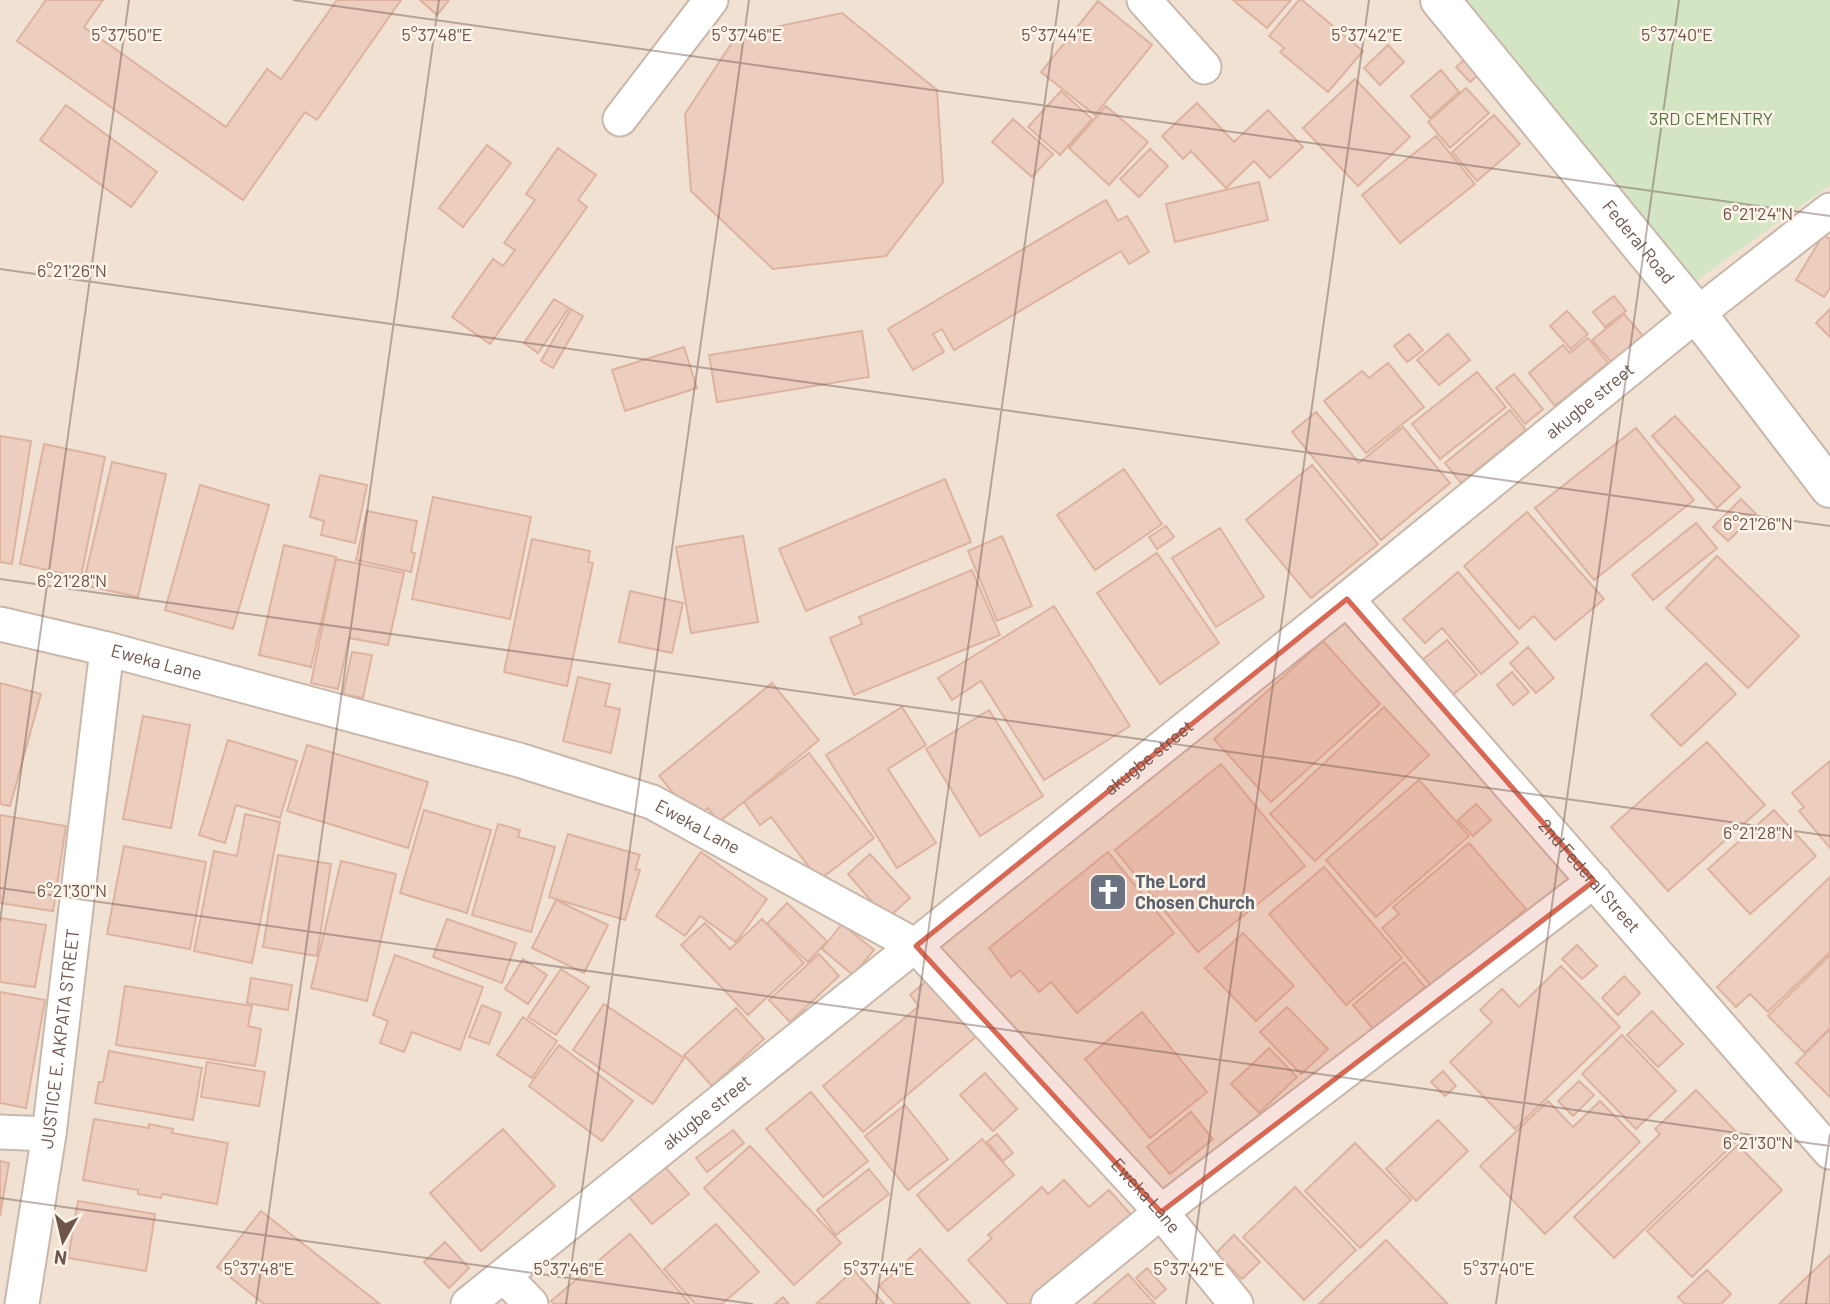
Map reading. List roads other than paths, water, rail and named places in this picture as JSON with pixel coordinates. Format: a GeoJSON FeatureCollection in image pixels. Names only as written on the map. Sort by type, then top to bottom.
{"type":"FeatureCollection","features":[{"type":"Feature","properties":{"kind":"street"},"geometry":{"type":"LineString","coordinates":[[620,119],[712,0]]}},
{"type":"Feature","properties":{"kind":"street"},"geometry":{"type":"LineString","coordinates":[[1144,0],[1205,68]]}},
{"type":"Feature","properties":{"kind":"street","name":"Federal Road"},"geometry":{"type":"LineString","coordinates":[[1440,0],[1697,314],[1830,488]]}},
{"type":"Feature","properties":{"kind":"street","name":"akugbe street"},"geometry":{"type":"LineString","coordinates":[[468,1304],[1347,599],[1697,314],[1830,210]]}},
{"type":"Feature","properties":{"kind":"street","name":"2nd Federal Street"},"geometry":{"type":"LineString","coordinates":[[1347,599],[1830,1152]]}},
{"type":"Feature","properties":{"kind":"street","name":"Eweka Lane"},"geometry":{"type":"LineString","coordinates":[[0,624],[107,649],[519,760],[652,802],[916,946],[1161,1212],[1236,1304]]}},
{"type":"Feature","properties":{"kind":"street","name":"JUSTICE E. AKPATA STREET"},"geometry":{"type":"LineString","coordinates":[[22,1304],[48,1134],[107,649]]}},
{"type":"Feature","properties":{"kind":"street"},"geometry":{"type":"LineString","coordinates":[[1048,1304],[1161,1212],[1594,881]]}},
{"type":"Feature","properties":{"kind":"street"},"geometry":{"type":"LineString","coordinates":[[0,1132],[48,1134]]}},
{"type":"Feature","properties":{"kind":"street"},"geometry":{"type":"LineString","coordinates":[[504,1276],[531,1304]]}},
{"type":"Feature","properties":{"kind":"place","name":"The Lord Chosen Church"},"geometry":{"type":"Point","coordinates":[1108,892]}},
{"type":"Feature","properties":{"kind":"park label","name":"3RD CEMENTRY"},"geometry":{"type":"Point","coordinates":[1711,119]}}]}
